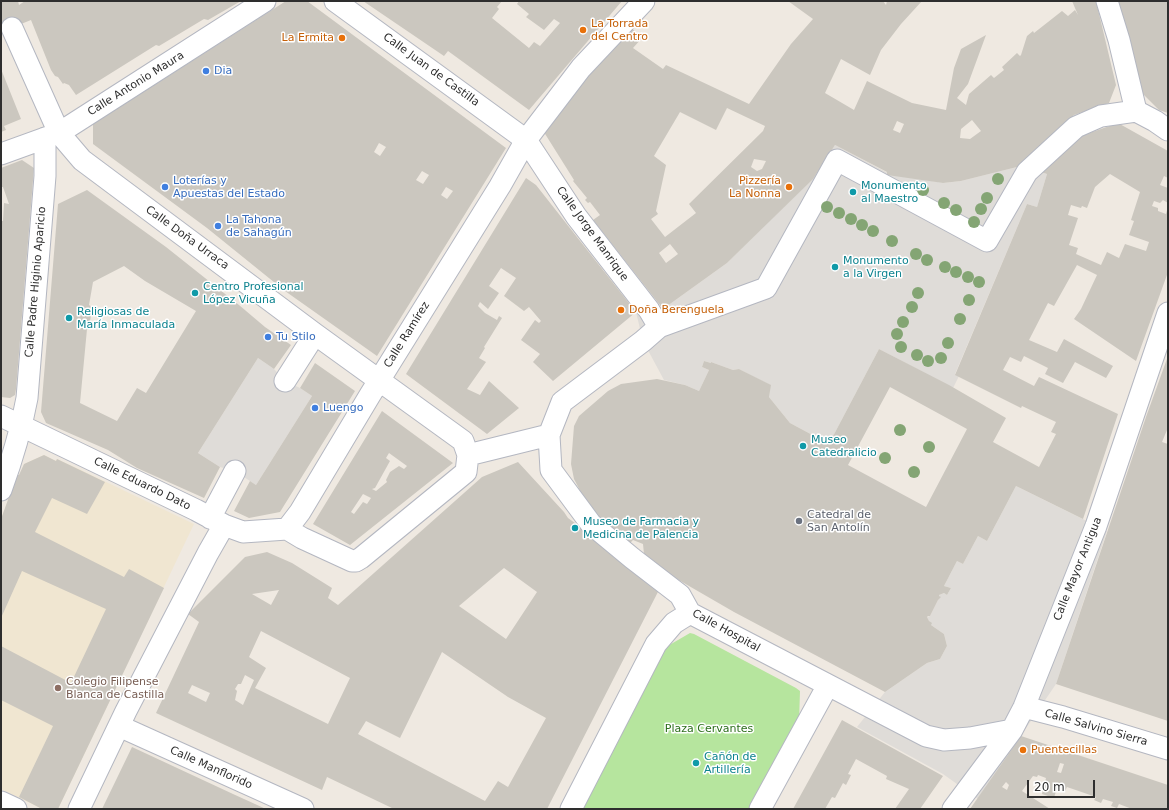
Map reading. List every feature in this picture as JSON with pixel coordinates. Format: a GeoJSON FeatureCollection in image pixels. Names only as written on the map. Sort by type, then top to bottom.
{"type":"FeatureCollection","features":[{"type":"Feature","properties":{"kind":"street","name":"Calle Antonio Maura"},"geometry":{"type":"LineString","coordinates":[[1,154],[52,136],[265,1]]}},
{"type":"Feature","properties":{"kind":"street","name":"Calle Juan de Castilla"},"geometry":{"type":"LineString","coordinates":[[335,1],[526,140]]}},
{"type":"Feature","properties":{"kind":"street","name":"Calle Ramírez"},"geometry":{"type":"LineString","coordinates":[[287,529],[300,512],[526,140],[581,68],[644,1]]}},
{"type":"Feature","properties":{"kind":"street"},"geometry":{"type":"LineString","coordinates":[[1107,1],[1119,40],[1136,111],[1168,130]]}},
{"type":"Feature","properties":{"kind":"street"},"geometry":{"type":"LineString","coordinates":[[12,28],[52,136]]}},
{"type":"Feature","properties":{"kind":"street","name":"Calle Hospital"},"geometry":{"type":"LineString","coordinates":[[1012,730],[970,738],[944,740],[926,736],[690,613],[680,595],[591,524],[551,470],[549,435],[562,402],[659,328],[766,288],[837,160],[987,241],[1026,172],[1045,154],[1076,127],[1101,116],[1136,111]]}},
{"type":"Feature","properties":{"kind":"street","name":"Calle Doña Urraca"},"geometry":{"type":"LineString","coordinates":[[52,136],[315,334],[463,440],[468,454]]}},
{"type":"Feature","properties":{"kind":"street","name":"Calle Padre Higinio Aparicio"},"geometry":{"type":"LineString","coordinates":[[1,490],[13,459],[27,398],[45,176],[52,136]]}},
{"type":"Feature","properties":{"kind":"street","name":"Calle Jorge Manrique"},"geometry":{"type":"LineString","coordinates":[[526,140],[576,216],[649,310],[659,328]]}},
{"type":"Feature","properties":{"kind":"street","name":"Calle Mayor Antigua"},"geometry":{"type":"LineString","coordinates":[[953,809],[1012,730],[1024,707],[1096,526],[1164,335],[1168,312]]}},
{"type":"Feature","properties":{"kind":"street"},"geometry":{"type":"LineString","coordinates":[[285,381],[315,334]]}},
{"type":"Feature","properties":{"kind":"street","name":"Calle Eduardo Dato"},"geometry":{"type":"LineString","coordinates":[[1,416],[217,521],[243,532],[287,529]]}},
{"type":"Feature","properties":{"kind":"street"},"geometry":{"type":"LineString","coordinates":[[287,529],[302,538],[352,561],[356,561],[466,472],[468,454],[549,435]]}},
{"type":"Feature","properties":{"kind":"street"},"geometry":{"type":"LineString","coordinates":[[79,809],[119,726],[208,553],[217,521],[235,471]]}},
{"type":"Feature","properties":{"kind":"street"},"geometry":{"type":"LineString","coordinates":[[571,809],[656,644],[674,623],[690,613]]}},
{"type":"Feature","properties":{"kind":"street"},"geometry":{"type":"LineString","coordinates":[[760,809],[828,685]]}},
{"type":"Feature","properties":{"kind":"street","name":"Calle Salvino Sierra"},"geometry":{"type":"LineString","coordinates":[[1024,707],[1063,717],[1168,749]]}},
{"type":"Feature","properties":{"kind":"street","name":"Calle Manflorido"},"geometry":{"type":"LineString","coordinates":[[119,726],[303,809]]}},
{"type":"Feature","properties":{"kind":"street"},"geometry":{"type":"LineString","coordinates":[[1,802],[16,809]]}},
{"type":"Feature","properties":{"kind":"shaded area"},"geometry":{"type":"Polygon","coordinates":[[[835,145],[888,173],[943,183],[961,181],[1017,167],[1034,151],[1041,172],[1047,174],[1037,207],[1027,204],[955,374],[959,376],[953,388],[879,349],[831,440],[823,436],[818,438],[790,423],[769,397],[770,385],[739,369],[733,370],[704,361],[702,367],[709,370],[699,391],[685,385],[664,380],[643,341],[636,312],[663,309],[727,263],[812,179],[835,145]]]}},
{"type":"Feature","properties":{"kind":"shaded area"},"geometry":{"type":"Polygon","coordinates":[[[258,358],[274,369],[285,381],[312,396],[256,485],[235,471],[220,467],[198,453],[258,358]]]}},
{"type":"Feature","properties":{"kind":"shaded area","name":"Colegio Filipense Blanca de Castilla"},"geometry":{"type":"Polygon","coordinates":[[[44,455],[79,469],[194,524],[58,809],[42,809],[1,789],[1,519],[17,475],[20,475],[24,464],[44,455]]]}},
{"type":"Feature","properties":{"kind":"shaded area"},"geometry":{"type":"Polygon","coordinates":[[[1016,486],[1107,531],[1056,684],[978,799],[943,774],[857,727],[885,692],[927,663],[940,659],[947,646],[944,634],[931,625],[927,617],[930,616],[940,597],[939,595],[944,593],[947,595],[951,588],[944,586],[957,561],[963,564],[978,536],[987,541],[1016,486]]]}},
{"type":"Feature","properties":{"kind":"green space","name":"Plaza Cervantes"},"geometry":{"type":"Polygon","coordinates":[[[690,633],[800,691],[799,722],[753,809],[583,809],[666,647],[690,633]]]}},
{"type":"Feature","properties":{"kind":"building"},"geometry":{"type":"Polygon","coordinates":[[[1,1],[18,1],[19,5],[25,1],[241,1],[208,20],[204,19],[159,46],[156,45],[76,95],[69,85],[63,84],[51,70],[31,20],[1,32],[1,1]]]}},
{"type":"Feature","properties":{"kind":"building"},"geometry":{"type":"Polygon","coordinates":[[[286,1],[307,1],[506,148],[377,356],[285,291],[207,228],[93,144],[93,124],[286,1]],[[379,143],[374,152],[380,156],[386,147],[379,143]],[[422,171],[416,180],[423,184],[429,175],[422,171]],[[446,187],[441,195],[447,199],[453,191],[446,187]]]}},
{"type":"Feature","properties":{"kind":"building"},"geometry":{"type":"Polygon","coordinates":[[[363,1],[502,1],[497,7],[499,9],[492,18],[529,48],[534,42],[540,46],[560,23],[554,19],[544,30],[526,17],[529,14],[517,4],[519,1],[622,1],[529,110],[448,51],[444,56],[363,1]]]}},
{"type":"Feature","properties":{"kind":"building"},"geometry":{"type":"Polygon","coordinates":[[[788,1],[883,1],[886,5],[887,1],[922,1],[901,24],[881,50],[870,75],[841,59],[825,93],[854,110],[867,81],[912,103],[946,110],[954,68],[961,49],[986,35],[968,84],[957,98],[966,105],[969,94],[991,75],[994,78],[1004,70],[1002,67],[1017,53],[1020,56],[1021,55],[1027,36],[1033,31],[1034,33],[1062,11],[1068,16],[1075,10],[1078,15],[1072,1],[1096,1],[1116,85],[1109,103],[1074,115],[1017,167],[961,181],[943,183],[887,175],[887,172],[835,145],[813,179],[727,263],[663,309],[593,220],[600,215],[590,202],[588,203],[585,200],[587,198],[573,181],[574,180],[542,129],[629,26],[642,38],[633,48],[663,69],[666,65],[749,104],[791,44],[813,19],[788,1]],[[727,108],[716,130],[680,112],[654,156],[666,165],[656,211],[658,214],[651,219],[665,237],[696,213],[689,204],[763,131],[765,126],[727,108]],[[972,120],[961,129],[960,138],[970,139],[981,131],[972,120]],[[897,121],[893,130],[900,133],[904,124],[897,121]],[[754,159],[751,167],[757,171],[762,169],[766,161],[754,159]],[[670,244],[659,253],[666,263],[678,254],[670,244]]]}},
{"type":"Feature","properties":{"kind":"building"},"geometry":{"type":"Polygon","coordinates":[[[1115,1],[1168,1],[1168,113],[1159,110],[1141,92],[1115,1]]]}},
{"type":"Feature","properties":{"kind":"building"},"geometry":{"type":"Polygon","coordinates":[[[1,69],[21,119],[4,126],[6,130],[1,132],[1,69]]]}},
{"type":"Feature","properties":{"kind":"building","name":"Catedral de San Antolín"},"geometry":{"type":"Polygon","coordinates":[[[1118,123],[1168,151],[1168,178],[1164,176],[1160,185],[1168,188],[1168,203],[1163,200],[1160,203],[1154,201],[1152,206],[1158,208],[1158,211],[1166,214],[1168,207],[1168,272],[1136,361],[1074,319],[1081,309],[1097,275],[1077,265],[1054,306],[1048,303],[1029,340],[1057,352],[1064,339],[1113,366],[1106,378],[1075,362],[1063,383],[1045,374],[1048,368],[1024,356],[1021,362],[1010,357],[1003,370],[1034,386],[1039,377],[1118,414],[1083,519],[1016,486],[987,541],[978,536],[963,564],[957,561],[944,586],[951,588],[947,595],[944,593],[939,595],[941,597],[930,616],[927,617],[932,623],[931,625],[944,634],[947,646],[940,659],[927,663],[885,692],[734,612],[651,564],[644,554],[643,544],[633,540],[628,545],[590,510],[574,479],[571,464],[574,426],[579,416],[608,391],[621,384],[657,379],[685,385],[699,391],[709,370],[702,367],[704,361],[733,370],[739,369],[771,385],[769,397],[790,423],[818,438],[823,436],[831,440],[879,349],[949,385],[1006,418],[993,442],[1039,467],[1056,434],[1051,432],[1056,422],[1022,406],[1021,408],[955,375],[1027,204],[1037,207],[1047,174],[1041,172],[1078,137],[1118,123]],[[1110,174],[1095,187],[1087,208],[1071,205],[1068,215],[1078,218],[1069,245],[1078,248],[1076,254],[1101,265],[1107,252],[1119,258],[1125,244],[1146,251],[1149,242],[1129,235],[1134,221],[1131,220],[1140,192],[1110,174]],[[890,387],[848,465],[926,507],[967,429],[890,387]]]}},
{"type":"Feature","properties":{"kind":"building"},"geometry":{"type":"Polygon","coordinates":[[[22,160],[34,168],[16,389],[15,395],[10,398],[1,397],[1,221],[3,221],[4,203],[9,204],[3,187],[1,187],[1,168],[22,160]]]}},
{"type":"Feature","properties":{"kind":"building"},"geometry":{"type":"Polygon","coordinates":[[[526,178],[536,185],[636,312],[553,381],[533,362],[540,354],[521,340],[535,320],[539,323],[541,321],[529,307],[524,311],[504,296],[516,278],[501,268],[489,286],[499,293],[488,309],[480,302],[478,306],[485,313],[497,320],[499,316],[502,318],[479,358],[486,362],[467,389],[480,395],[489,381],[519,408],[487,434],[406,374],[526,178]]]}},
{"type":"Feature","properties":{"kind":"building"},"geometry":{"type":"Polygon","coordinates":[[[87,190],[166,247],[265,327],[291,345],[274,369],[258,358],[198,453],[220,467],[204,498],[137,468],[108,450],[46,423],[41,412],[58,204],[87,190]],[[124,266],[93,282],[89,305],[92,307],[89,329],[87,329],[80,403],[117,421],[137,388],[146,393],[196,311],[145,281],[124,266]]]}},
{"type":"Feature","properties":{"kind":"building"},"geometry":{"type":"Polygon","coordinates":[[[1168,356],[1168,430],[1162,442],[1168,444],[1168,721],[1056,684],[1168,356]]]}},
{"type":"Feature","properties":{"kind":"building"},"geometry":{"type":"Polygon","coordinates":[[[315,363],[355,391],[280,512],[249,518],[234,511],[250,481],[256,485],[312,396],[300,388],[315,363]]]}},
{"type":"Feature","properties":{"kind":"building"},"geometry":{"type":"Polygon","coordinates":[[[382,411],[453,463],[350,545],[313,524],[382,411]],[[389,453],[386,458],[390,461],[375,488],[372,489],[376,491],[387,482],[386,480],[390,472],[399,466],[404,469],[407,466],[389,453]],[[363,494],[351,512],[354,514],[363,502],[367,504],[371,498],[363,494]]]}},
{"type":"Feature","properties":{"kind":"building"},"geometry":{"type":"Polygon","coordinates":[[[44,455],[56,461],[57,459],[105,482],[87,514],[52,498],[35,532],[124,577],[129,569],[164,588],[58,809],[42,809],[19,797],[53,726],[1,700],[1,646],[71,683],[106,609],[22,571],[1,618],[1,519],[17,475],[19,475],[24,464],[44,455]]]}},
{"type":"Feature","properties":{"kind":"building"},"geometry":{"type":"Polygon","coordinates":[[[518,462],[568,518],[661,586],[547,809],[394,809],[327,777],[322,790],[156,713],[199,622],[188,614],[245,557],[267,552],[292,563],[332,588],[328,598],[338,605],[482,477],[518,462]],[[504,568],[459,606],[506,639],[537,592],[504,568]],[[279,590],[252,594],[271,605],[279,590]],[[261,631],[249,657],[266,668],[255,688],[328,724],[350,678],[261,631]],[[442,652],[400,738],[366,721],[358,734],[485,801],[498,781],[508,787],[546,718],[508,697],[442,652]],[[245,675],[241,684],[238,684],[235,689],[237,691],[235,700],[243,705],[254,680],[245,675]],[[192,685],[188,693],[206,702],[210,693],[192,685]]]}},
{"type":"Feature","properties":{"kind":"building"},"geometry":{"type":"Polygon","coordinates":[[[842,720],[943,776],[920,809],[895,809],[909,789],[886,779],[887,776],[856,759],[848,774],[851,775],[846,785],[843,783],[835,798],[832,797],[825,809],[793,809],[842,720]]]}},
{"type":"Feature","properties":{"kind":"building"},"geometry":{"type":"Polygon","coordinates":[[[1021,736],[1168,785],[1168,809],[1132,809],[1119,804],[1117,808],[1111,806],[1113,802],[1103,799],[1101,803],[1094,800],[1096,797],[1067,787],[1065,791],[1057,788],[1054,798],[1042,794],[1046,778],[1038,775],[1037,777],[1033,776],[1022,791],[1050,809],[970,809],[1021,736]],[[1060,763],[1057,772],[1061,773],[1064,764],[1060,763]],[[1006,782],[1002,787],[1007,790],[1009,785],[1006,782]]]}},
{"type":"Feature","properties":{"kind":"building"},"geometry":{"type":"Polygon","coordinates":[[[132,747],[233,794],[266,809],[102,809],[132,747]]]}},
{"type":"Feature","properties":{"kind":"place","name":"La Torrada del Centro"},"geometry":{"type":"Point","coordinates":[583,30]}},
{"type":"Feature","properties":{"kind":"place","name":"La Ermita"},"geometry":{"type":"Point","coordinates":[342,38]}},
{"type":"Feature","properties":{"kind":"place","name":"Dia"},"geometry":{"type":"Point","coordinates":[206,71]}},
{"type":"Feature","properties":{"kind":"place","name":"Loterías y Apuestas del Estado"},"geometry":{"type":"Point","coordinates":[165,187]}},
{"type":"Feature","properties":{"kind":"place","name":"Pizzería La Nonna"},"geometry":{"type":"Point","coordinates":[789,187]}},
{"type":"Feature","properties":{"kind":"place","name":"Monumento al Maestro"},"geometry":{"type":"Point","coordinates":[853,192]}},
{"type":"Feature","properties":{"kind":"place","name":"La Tahona de Sahagún"},"geometry":{"type":"Point","coordinates":[218,226]}},
{"type":"Feature","properties":{"kind":"place","name":"Monumento a la Virgen"},"geometry":{"type":"Point","coordinates":[835,267]}},
{"type":"Feature","properties":{"kind":"place","name":"Centro Profesional López Vicuña"},"geometry":{"type":"Point","coordinates":[195,293]}},
{"type":"Feature","properties":{"kind":"place","name":"Doña Berenguela"},"geometry":{"type":"Point","coordinates":[621,310]}},
{"type":"Feature","properties":{"kind":"place","name":"Religiosas de María Inmaculada"},"geometry":{"type":"Point","coordinates":[69,318]}},
{"type":"Feature","properties":{"kind":"place","name":"Tu Stilo"},"geometry":{"type":"Point","coordinates":[268,337]}},
{"type":"Feature","properties":{"kind":"place","name":"Luengo"},"geometry":{"type":"Point","coordinates":[315,408]}},
{"type":"Feature","properties":{"kind":"place","name":"Museo Catedralicio"},"geometry":{"type":"Point","coordinates":[803,446]}},
{"type":"Feature","properties":{"kind":"place","name":"Catedral de San Antolín"},"geometry":{"type":"Point","coordinates":[799,521]}},
{"type":"Feature","properties":{"kind":"place","name":"Museo de Farmacia y Medicina de Palencia"},"geometry":{"type":"Point","coordinates":[575,528]}},
{"type":"Feature","properties":{"kind":"place","name":"Colegio Filipense Blanca de Castilla"},"geometry":{"type":"Point","coordinates":[58,688]}},
{"type":"Feature","properties":{"kind":"place","name":"Puentecillas"},"geometry":{"type":"Point","coordinates":[1023,750]}},
{"type":"Feature","properties":{"kind":"place","name":"Cañón de Artillería"},"geometry":{"type":"Point","coordinates":[696,763]}}]}
